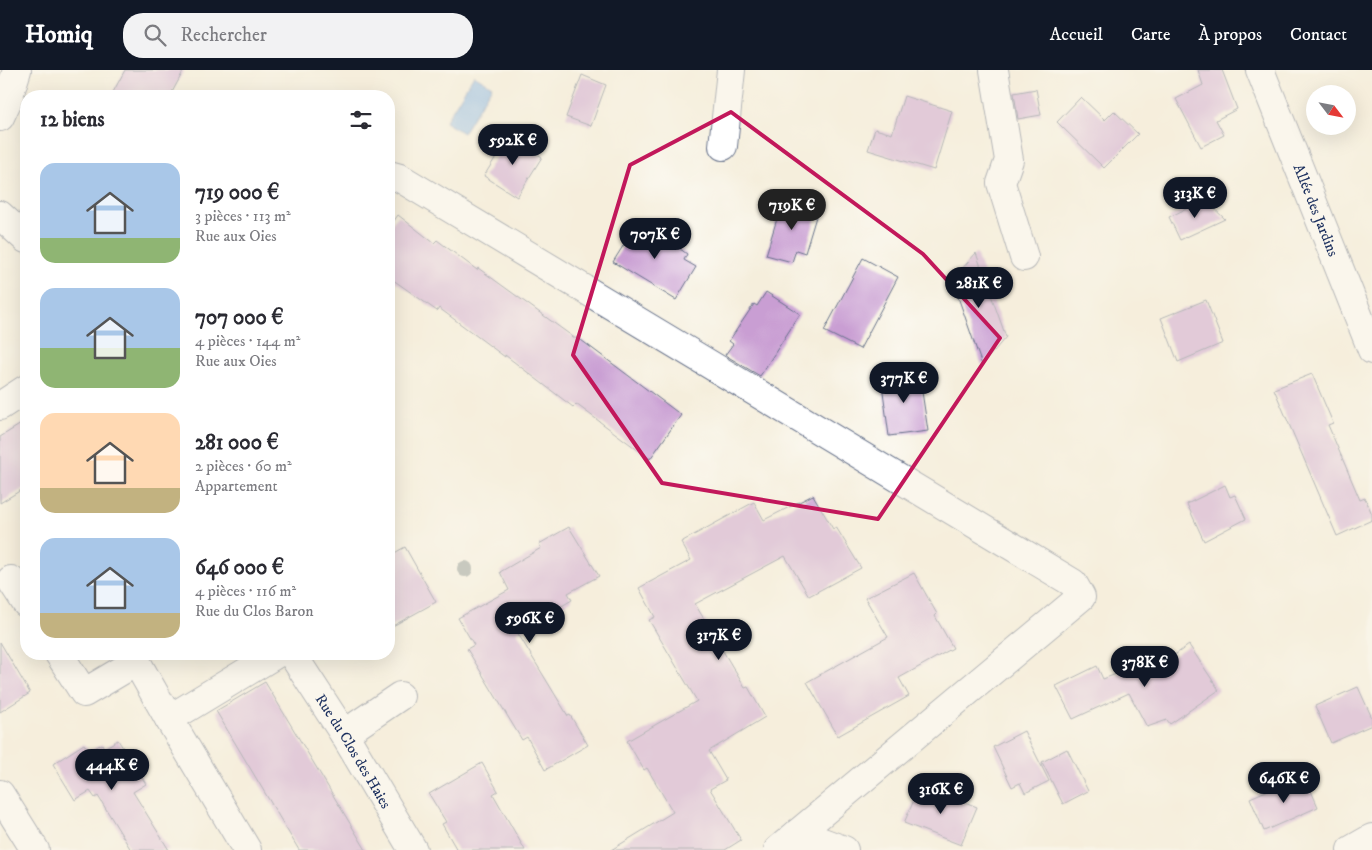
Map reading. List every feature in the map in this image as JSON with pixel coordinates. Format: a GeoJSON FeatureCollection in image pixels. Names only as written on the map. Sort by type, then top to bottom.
{"type":"FeatureCollection","features":[{"type":"Feature","properties":{"kind":"street"},"geometry":{"type":"LineString","coordinates":[[0,117],[17,70]]}},
{"type":"Feature","properties":{"kind":"street"},"geometry":{"type":"LineString","coordinates":[[723,146],[731,70]]}},
{"type":"Feature","properties":{"kind":"street"},"geometry":{"type":"LineString","coordinates":[[994,70],[1009,160],[1001,183],[1024,258]]}},
{"type":"Feature","properties":{"kind":"street","name":"Allée des Jardins"},"geometry":{"type":"LineString","coordinates":[[1260,70],[1372,350]]}},
{"type":"Feature","properties":{"kind":"street"},"geometry":{"type":"LineString","coordinates":[[395,177],[1073,583],[1081,597],[788,841]]}},
{"type":"Feature","properties":{"kind":"street"},"geometry":{"type":"LineString","coordinates":[[0,215],[20,233]]}},
{"type":"Feature","properties":{"kind":"street"},"geometry":{"type":"LineString","coordinates":[[0,406],[20,393]]}},
{"type":"Feature","properties":{"kind":"street"},"geometry":{"type":"LineString","coordinates":[[11,580],[20,594]]}},
{"type":"Feature","properties":{"kind":"street"},"geometry":{"type":"LineString","coordinates":[[63,660],[84,693],[131,660]]}},
{"type":"Feature","properties":{"kind":"street"},"geometry":{"type":"LineString","coordinates":[[135,660],[247,850]]}},
{"type":"Feature","properties":{"kind":"street"},"geometry":{"type":"LineString","coordinates":[[169,719],[266,660]]}},
{"type":"Feature","properties":{"kind":"street","name":"Rue du Clos des Haies"},"geometry":{"type":"LineString","coordinates":[[296,660],[344,734],[413,850]]}},
{"type":"Feature","properties":{"kind":"street"},"geometry":{"type":"LineString","coordinates":[[344,734],[400,696]]}},
{"type":"Feature","properties":{"kind":"street"},"geometry":{"type":"LineString","coordinates":[[0,794],[35,850]]}},
{"type":"Feature","properties":{"kind":"street"},"geometry":{"type":"LineString","coordinates":[[1351,850],[1372,838]]}},
{"type":"Feature","properties":{"kind":"street"},"geometry":{"type":"LineString","coordinates":[[788,841],[844,850]]}},
{"type":"Feature","properties":{"kind":"highlighted area"},"geometry":{"type":"Polygon","coordinates":[[[731,112],[923,254],[1000,338],[878,519],[662,483],[573,355],[630,165],[731,112]]]}},
{"type":"Feature","properties":{"kind":"water"},"geometry":{"type":"Polygon","coordinates":[[[474,75],[492,86],[463,133],[445,122],[474,75]]]}},
{"type":"Feature","properties":{"kind":"building"},"geometry":{"type":"Polygon","coordinates":[[[125,70],[184,70],[173,90],[114,90],[125,70]]]}},
{"type":"Feature","properties":{"kind":"building"},"geometry":{"type":"Polygon","coordinates":[[[1198,70],[1222,70],[1237,109],[1216,120],[1224,135],[1201,147],[1176,99],[1203,85],[1198,70]]]}},
{"type":"Feature","properties":{"kind":"building"},"geometry":{"type":"Polygon","coordinates":[[[582,75],[606,85],[591,126],[566,117],[582,75]]]}},
{"type":"Feature","properties":{"kind":"building"},"geometry":{"type":"Polygon","coordinates":[[[1036,89],[1041,115],[1018,119],[1014,93],[1036,89]]]}},
{"type":"Feature","properties":{"kind":"building"},"geometry":{"type":"Polygon","coordinates":[[[904,96],[952,111],[934,170],[868,150],[875,129],[892,134],[904,96]]]}},
{"type":"Feature","properties":{"kind":"building"},"geometry":{"type":"Polygon","coordinates":[[[1081,97],[1105,120],[1114,111],[1138,134],[1104,168],[1057,122],[1081,97]]]}},
{"type":"Feature","properties":{"kind":"building"},"geometry":{"type":"Polygon","coordinates":[[[509,136],[542,157],[517,197],[484,176],[509,136]]]}},
{"type":"Feature","properties":{"kind":"building"},"geometry":{"type":"Polygon","coordinates":[[[783,199],[818,210],[805,253],[796,250],[792,262],[766,255],[783,199]]]}},
{"type":"Feature","properties":{"kind":"building"},"geometry":{"type":"Polygon","coordinates":[[[1205,200],[1225,219],[1180,240],[1169,217],[1205,200]]]}},
{"type":"Feature","properties":{"kind":"building"},"geometry":{"type":"Polygon","coordinates":[[[398,215],[434,243],[437,240],[477,270],[478,268],[576,339],[577,337],[681,415],[650,459],[576,404],[573,407],[439,308],[437,311],[395,281],[395,219],[398,215]]]}},
{"type":"Feature","properties":{"kind":"building"},"geometry":{"type":"Polygon","coordinates":[[[640,219],[687,254],[684,260],[696,267],[676,300],[613,262],[640,219]]]}},
{"type":"Feature","properties":{"kind":"building"},"geometry":{"type":"Polygon","coordinates":[[[976,253],[1006,337],[982,365],[952,280],[976,253]]]}},
{"type":"Feature","properties":{"kind":"building"},"geometry":{"type":"Polygon","coordinates":[[[863,258],[898,277],[860,349],[824,331],[863,258]]]}},
{"type":"Feature","properties":{"kind":"building"},"geometry":{"type":"Polygon","coordinates":[[[766,292],[800,314],[760,376],[725,355],[733,344],[729,341],[754,304],[757,306],[766,292]]]}},
{"type":"Feature","properties":{"kind":"building"},"geometry":{"type":"Polygon","coordinates":[[[1206,300],[1223,343],[1178,362],[1161,318],[1206,300]]]}},
{"type":"Feature","properties":{"kind":"building"},"geometry":{"type":"Polygon","coordinates":[[[919,372],[928,431],[889,436],[881,377],[919,372]]]}},
{"type":"Feature","properties":{"kind":"building"},"geometry":{"type":"Polygon","coordinates":[[[1312,374],[1333,423],[1328,425],[1360,500],[1365,498],[1372,514],[1372,520],[1337,536],[1274,389],[1312,374]]]}},
{"type":"Feature","properties":{"kind":"building"},"geometry":{"type":"Polygon","coordinates":[[[20,425],[20,491],[0,503],[0,437],[20,425]]]}},
{"type":"Feature","properties":{"kind":"building"},"geometry":{"type":"Polygon","coordinates":[[[1225,485],[1230,497],[1235,495],[1246,519],[1204,541],[1187,504],[1225,485]]]}},
{"type":"Feature","properties":{"kind":"building"},"geometry":{"type":"Polygon","coordinates":[[[813,495],[833,529],[836,527],[861,568],[809,596],[785,556],[695,604],[745,688],[748,687],[765,717],[709,751],[726,780],[710,789],[741,840],[725,850],[611,850],[673,812],[647,768],[644,770],[627,741],[697,701],[649,620],[655,617],[639,588],[691,560],[681,542],[754,502],[764,520],[813,495]]]}},
{"type":"Feature","properties":{"kind":"building"},"geometry":{"type":"Polygon","coordinates":[[[569,527],[599,576],[568,593],[572,600],[517,632],[568,716],[570,715],[588,745],[545,770],[527,737],[522,740],[467,649],[474,645],[458,618],[509,590],[500,572],[541,548],[539,544],[569,527]]]}},
{"type":"Feature","properties":{"kind":"building"},"geometry":{"type":"Polygon","coordinates":[[[405,547],[436,602],[395,625],[395,553],[405,547]]]}},
{"type":"Feature","properties":{"kind":"building"},"geometry":{"type":"Polygon","coordinates":[[[914,573],[953,648],[899,678],[909,696],[838,736],[807,682],[888,637],[865,598],[914,573]]]}},
{"type":"Feature","properties":{"kind":"building"},"geometry":{"type":"Polygon","coordinates":[[[0,642],[30,693],[0,712],[0,642]]]}},
{"type":"Feature","properties":{"kind":"building"},"geometry":{"type":"Polygon","coordinates":[[[1189,645],[1219,690],[1170,724],[1167,720],[1147,727],[1129,693],[1073,719],[1056,686],[1097,666],[1103,679],[1172,653],[1173,656],[1189,645]]]}},
{"type":"Feature","properties":{"kind":"building"},"geometry":{"type":"Polygon","coordinates":[[[265,682],[366,850],[299,850],[216,711],[265,682]]]}},
{"type":"Feature","properties":{"kind":"building"},"geometry":{"type":"Polygon","coordinates":[[[1358,687],[1372,718],[1372,725],[1331,743],[1315,706],[1358,687]]]}},
{"type":"Feature","properties":{"kind":"building"},"geometry":{"type":"Polygon","coordinates":[[[1024,731],[1049,781],[1025,793],[1020,783],[1012,787],[993,747],[1024,731]]]}},
{"type":"Feature","properties":{"kind":"building"},"geometry":{"type":"Polygon","coordinates":[[[118,740],[146,784],[133,792],[169,850],[131,850],[98,796],[95,798],[90,791],[75,800],[53,764],[84,744],[89,751],[102,744],[104,748],[118,740]]]}},
{"type":"Feature","properties":{"kind":"building"},"geometry":{"type":"Polygon","coordinates":[[[1067,749],[1088,791],[1063,804],[1042,762],[1067,749]]]}},
{"type":"Feature","properties":{"kind":"building"},"geometry":{"type":"Polygon","coordinates":[[[482,763],[498,791],[493,794],[525,850],[457,850],[442,824],[446,822],[429,794],[482,763]]]}},
{"type":"Feature","properties":{"kind":"building"},"geometry":{"type":"Polygon","coordinates":[[[1305,777],[1318,807],[1264,831],[1250,798],[1280,785],[1283,789],[1305,777]]]}},
{"type":"Feature","properties":{"kind":"building"},"geometry":{"type":"Polygon","coordinates":[[[921,784],[977,807],[961,845],[904,823],[921,784]]]}}]}
